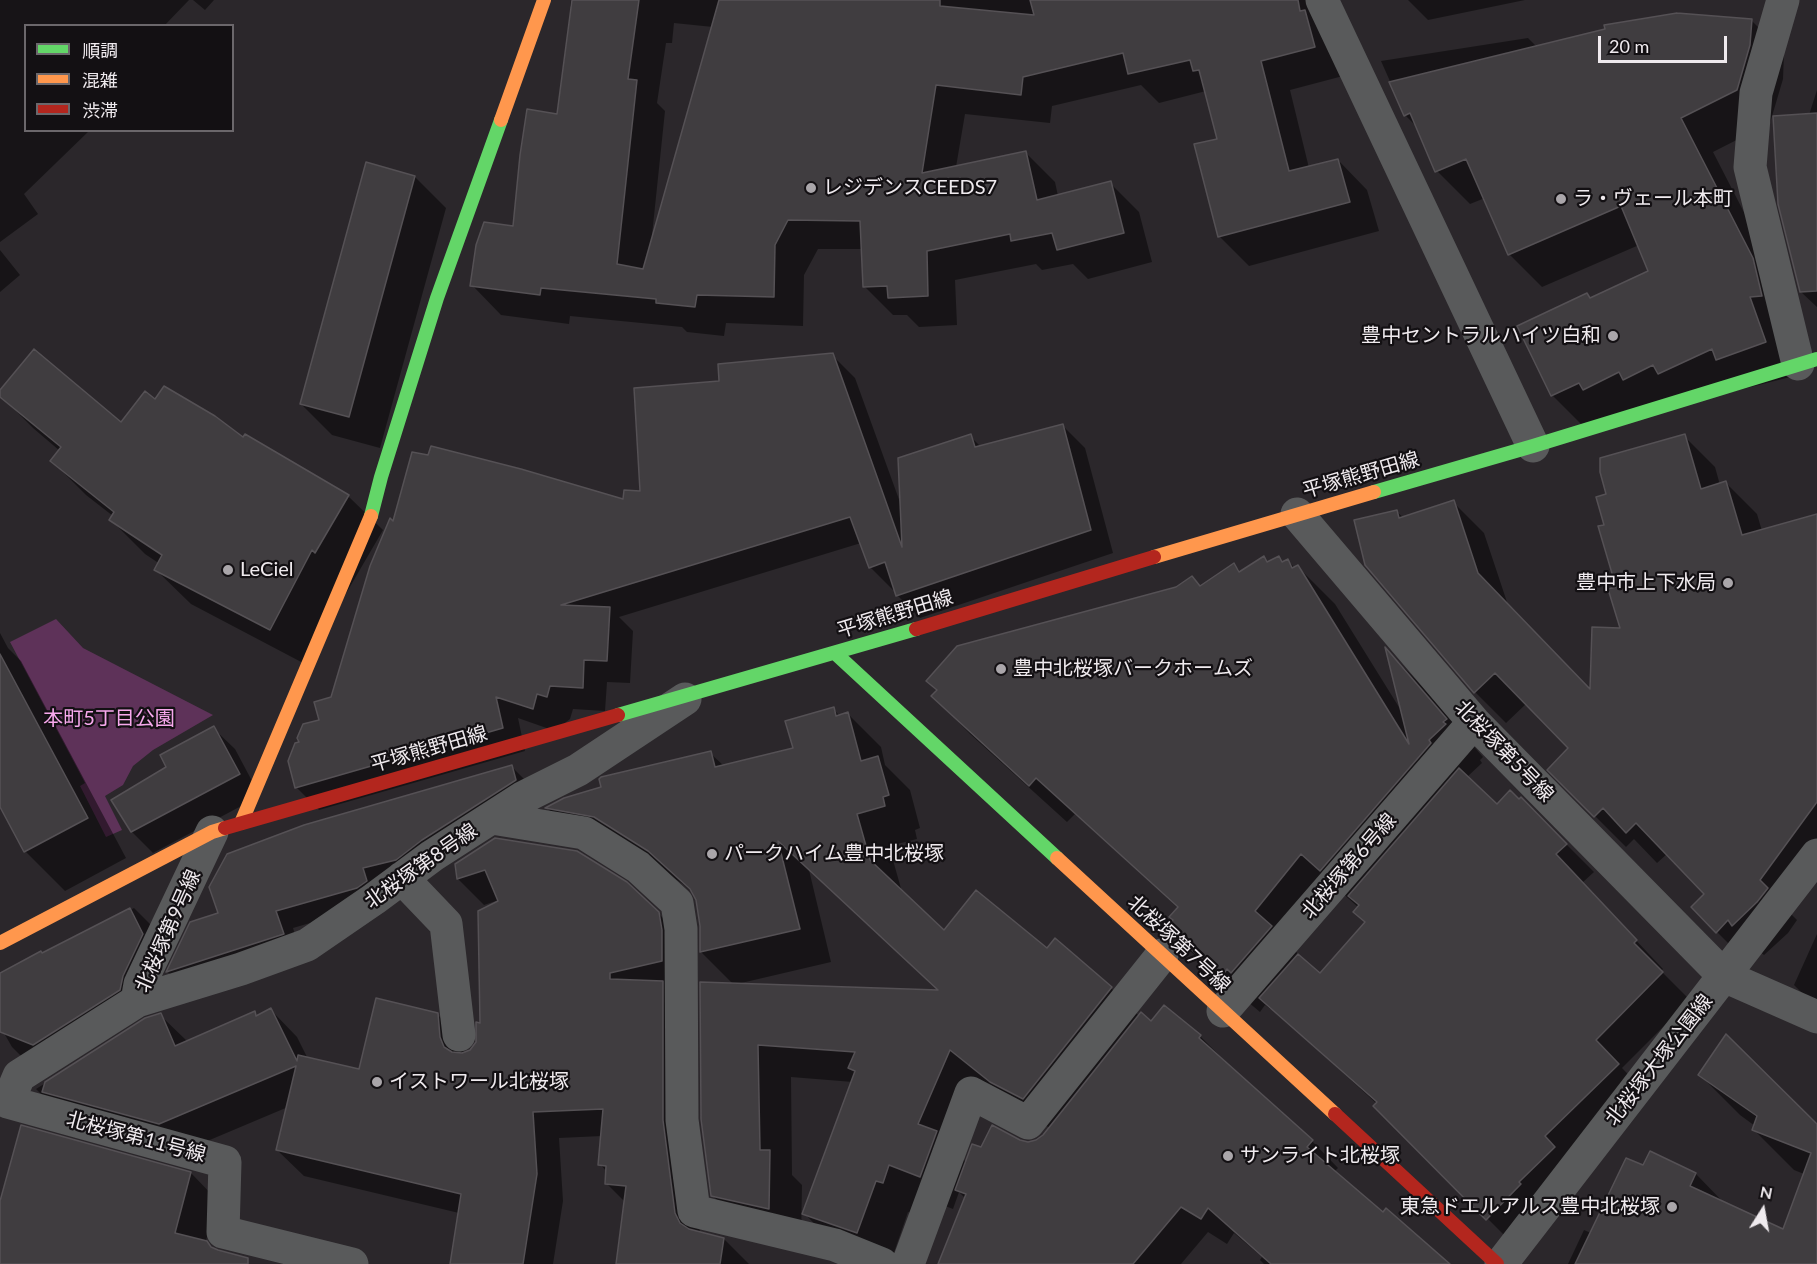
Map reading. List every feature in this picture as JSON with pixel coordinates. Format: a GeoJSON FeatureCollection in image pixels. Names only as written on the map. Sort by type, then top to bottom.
{"type":"FeatureCollection","features":[{"type":"Feature","properties":{"kind":"street"},"geometry":{"type":"LineString","coordinates":[[226,828],[371,516],[437,298],[544,0]]}},
{"type":"Feature","properties":{"kind":"street"},"geometry":{"type":"LineString","coordinates":[[1322,0],[1533,446]]}},
{"type":"Feature","properties":{"kind":"street"},"geometry":{"type":"LineString","coordinates":[[1784,0],[1756,93],[1750,167],[1808,361]]}},
{"type":"Feature","properties":{"kind":"street","name":"平塚熊野田線"},"geometry":{"type":"LineString","coordinates":[[0,943],[226,828],[835,653],[1297,514],[1533,446],[1808,361]]}},
{"type":"Feature","properties":{"kind":"street","name":"北桜塚第5号線"},"geometry":{"type":"LineString","coordinates":[[1297,514],[1474,722],[1724,976]]}},
{"type":"Feature","properties":{"kind":"street","name":"北桜塚第7号線"},"geometry":{"type":"LineString","coordinates":[[835,653],[1499,1264]]}},
{"type":"Feature","properties":{"kind":"street","name":"北桜塚第8号線"},"geometry":{"type":"LineString","coordinates":[[137,1001],[241,969],[307,945],[432,856],[522,798],[578,770],[689,696]]}},
{"type":"Feature","properties":{"kind":"street","name":"北桜塚第6号線"},"geometry":{"type":"LineString","coordinates":[[1223,1011],[1474,722]]}},
{"type":"Feature","properties":{"kind":"street"},"geometry":{"type":"LineString","coordinates":[[492,818],[584,833],[638,867],[677,903],[681,929],[682,1120],[694,1211],[835,1245],[882,1264]]}},
{"type":"Feature","properties":{"kind":"street","name":"北桜塚第9号線"},"geometry":{"type":"LineString","coordinates":[[10,1092],[137,1001],[140,984],[226,828]]}},
{"type":"Feature","properties":{"kind":"street","name":"北桜塚大塚公園線"},"geometry":{"type":"LineString","coordinates":[[1499,1264],[1817,855]]}},
{"type":"Feature","properties":{"kind":"street"},"geometry":{"type":"LineString","coordinates":[[402,878],[446,924],[459,1035]]}},
{"type":"Feature","properties":{"kind":"street"},"geometry":{"type":"LineString","coordinates":[[908,1264],[971,1093],[1028,1123],[1162,955]]}},
{"type":"Feature","properties":{"kind":"street"},"geometry":{"type":"LineString","coordinates":[[1724,976],[1817,1017]]}},
{"type":"Feature","properties":{"kind":"street","name":"北桜塚第11号線"},"geometry":{"type":"LineString","coordinates":[[10,1092],[225,1162],[223,1233],[352,1264]]}},
{"type":"Feature","properties":{"kind":"green space","name":"本町5丁目公園"},"geometry":{"type":"Polygon","coordinates":[[[56,619],[83,648],[213,715],[153,750],[133,766],[123,785],[105,796],[122,830],[106,837],[80,786],[85,783],[10,642],[56,619]]]}},
{"type":"Feature","properties":{"kind":"building"},"geometry":{"type":"Polygon","coordinates":[[[572,0],[639,0],[628,79],[637,80],[617,264],[643,269],[719,0],[940,0],[940,6],[1034,15],[1030,0],[1298,0],[1300,11],[1305,10],[1315,47],[1261,61],[1289,171],[1338,159],[1350,202],[1218,237],[1194,144],[1217,139],[1199,70],[1193,71],[1190,60],[1128,74],[1123,53],[1023,77],[1021,95],[936,85],[922,173],[1026,151],[1037,200],[1111,181],[1124,233],[1057,250],[1052,233],[1011,241],[1010,234],[927,251],[928,296],[888,298],[887,286],[863,287],[860,221],[788,220],[775,245],[774,297],[697,295],[695,307],[656,303],[656,299],[541,288],[540,295],[470,286],[476,245],[484,222],[513,226],[527,109],[557,114],[572,0]]]}},
{"type":"Feature","properties":{"kind":"building"},"geometry":{"type":"Polygon","coordinates":[[[1677,13],[1752,19],[1750,45],[1737,90],[1681,118],[1753,258],[1762,296],[1750,297],[1766,342],[1716,360],[1712,349],[1658,374],[1653,365],[1623,380],[1619,372],[1583,390],[1579,383],[1551,396],[1517,326],[1587,293],[1590,298],[1648,271],[1621,206],[1508,255],[1466,159],[1435,172],[1410,113],[1404,116],[1389,82],[1605,29],[1604,25],[1677,13]]]}},
{"type":"Feature","properties":{"kind":"building"},"geometry":{"type":"Polygon","coordinates":[[[1817,113],[1817,291],[1800,292],[1778,204],[1773,116],[1817,113]]]}},
{"type":"Feature","properties":{"kind":"building"},"geometry":{"type":"Polygon","coordinates":[[[366,162],[415,176],[349,417],[300,404],[366,162]]]}},
{"type":"Feature","properties":{"kind":"building"},"geometry":{"type":"Polygon","coordinates":[[[34,349],[121,422],[145,391],[155,399],[164,386],[215,416],[243,437],[245,434],[349,495],[315,553],[312,550],[270,630],[154,570],[162,555],[109,520],[114,512],[50,461],[61,447],[0,397],[0,390],[34,349]]]}},
{"type":"Feature","properties":{"kind":"building"},"geometry":{"type":"Polygon","coordinates":[[[833,353],[902,547],[898,458],[971,434],[975,447],[1063,424],[1091,530],[896,596],[885,562],[869,568],[850,517],[561,605],[610,607],[607,661],[584,660],[583,688],[550,686],[547,697],[537,694],[533,709],[496,697],[503,728],[295,788],[288,761],[295,743],[299,742],[297,738],[303,724],[319,720],[314,702],[331,697],[370,566],[390,518],[393,521],[412,452],[428,455],[431,446],[623,499],[624,490],[640,491],[634,388],[719,381],[718,364],[833,353]]]}},
{"type":"Feature","properties":{"kind":"building"},"geometry":{"type":"Polygon","coordinates":[[[1685,434],[1701,489],[1726,481],[1742,535],[1817,514],[1817,802],[1760,880],[1768,888],[1732,926],[1728,920],[1716,933],[1691,907],[1704,894],[1636,823],[1626,833],[1603,808],[1594,817],[1547,770],[1568,748],[1495,673],[1474,693],[1365,565],[1354,520],[1397,510],[1399,518],[1454,500],[1478,573],[1590,689],[1592,627],[1620,628],[1608,589],[1616,587],[1598,526],[1604,525],[1596,497],[1606,494],[1600,472],[1600,458],[1685,434]]]}},
{"type":"Feature","properties":{"kind":"building"},"geometry":{"type":"Polygon","coordinates":[[[1264,556],[1267,562],[1279,556],[1282,562],[1288,559],[1292,568],[1298,565],[1409,744],[1385,647],[1447,719],[1443,722],[1446,724],[1429,740],[1431,743],[1320,871],[1301,854],[1255,911],[1272,926],[1231,973],[1227,969],[1222,976],[1166,928],[1173,920],[1169,917],[1178,907],[1036,778],[1029,786],[931,696],[937,690],[926,681],[957,646],[1176,587],[1192,576],[1200,586],[1234,563],[1239,572],[1264,556]]]}},
{"type":"Feature","properties":{"kind":"building"},"geometry":{"type":"Polygon","coordinates":[[[0,654],[88,818],[24,852],[0,807],[0,654]]]}},
{"type":"Feature","properties":{"kind":"building"},"geometry":{"type":"Polygon","coordinates":[[[834,707],[836,716],[848,712],[861,761],[878,756],[889,795],[883,797],[885,806],[857,814],[870,860],[944,930],[976,890],[1047,948],[1055,938],[1112,987],[1023,1099],[990,1082],[950,1050],[918,1124],[937,1131],[920,1177],[889,1165],[883,1183],[876,1181],[857,1233],[802,1214],[855,1071],[848,1068],[855,1052],[758,1045],[760,1150],[770,1150],[769,1209],[711,1196],[701,1119],[700,982],[938,990],[778,841],[800,929],[700,952],[700,926],[696,900],[690,889],[648,851],[594,817],[545,808],[564,798],[601,787],[599,779],[601,777],[711,751],[715,767],[793,748],[785,721],[834,707]]]}},
{"type":"Feature","properties":{"kind":"building"},"geometry":{"type":"Polygon","coordinates":[[[214,726],[240,774],[131,832],[111,800],[166,767],[160,755],[214,726]]]}},
{"type":"Feature","properties":{"kind":"building"},"geometry":{"type":"Polygon","coordinates":[[[512,765],[516,780],[422,840],[396,860],[363,868],[367,881],[357,888],[276,911],[284,934],[166,972],[190,922],[218,913],[209,887],[227,854],[304,825],[512,765]]]}},
{"type":"Feature","properties":{"kind":"building"},"geometry":{"type":"Polygon","coordinates":[[[1459,768],[1497,804],[1510,790],[1519,799],[1521,797],[1567,844],[1556,854],[1637,940],[1634,943],[1663,972],[1596,1040],[1619,1064],[1545,1136],[1555,1147],[1519,1182],[1521,1184],[1486,1220],[1373,1106],[1377,1102],[1259,998],[1298,954],[1320,973],[1365,922],[1353,912],[1359,905],[1348,896],[1459,768]]]}},
{"type":"Feature","properties":{"kind":"building"},"geometry":{"type":"Polygon","coordinates":[[[495,838],[577,851],[627,882],[659,912],[662,930],[662,961],[610,973],[610,979],[663,981],[663,1120],[675,1213],[680,1223],[689,1229],[724,1238],[720,1264],[616,1264],[626,1186],[605,1184],[606,1166],[598,1165],[603,1109],[533,1112],[537,1174],[523,1264],[450,1264],[461,1194],[276,1150],[296,1066],[159,1124],[42,1092],[45,1082],[145,1018],[161,1013],[175,1046],[255,1011],[256,1016],[271,1008],[297,1061],[298,1055],[359,1069],[376,998],[438,1013],[440,1037],[444,1047],[452,1052],[462,1053],[470,1050],[476,1042],[476,1022],[480,1023],[478,911],[498,901],[485,870],[457,879],[455,864],[495,838]]]}},
{"type":"Feature","properties":{"kind":"building"},"geometry":{"type":"Polygon","coordinates":[[[130,908],[143,934],[123,976],[120,990],[33,1045],[0,1032],[0,973],[130,908]]]}},
{"type":"Feature","properties":{"kind":"building"},"geometry":{"type":"Polygon","coordinates":[[[1164,1005],[1201,1035],[1199,1038],[1313,1140],[1307,1147],[1383,1212],[1386,1208],[1450,1264],[1271,1264],[1208,1208],[1201,1219],[1181,1207],[1133,1264],[938,1264],[966,1194],[955,1190],[972,1144],[981,1147],[992,1125],[1028,1142],[1043,1135],[1141,1012],[1151,1021],[1164,1005]]]}},
{"type":"Feature","properties":{"kind":"building","name":"東急ドエルアルス豊中北桜塚"},"geometry":{"type":"Polygon","coordinates":[[[1726,1034],[1817,1124],[1817,1264],[1575,1264],[1626,1158],[1643,1165],[1650,1151],[1696,1173],[1690,1186],[1783,1229],[1811,1153],[1752,1130],[1757,1116],[1698,1075],[1726,1034]]]}},
{"type":"Feature","properties":{"kind":"building"},"geometry":{"type":"Polygon","coordinates":[[[21,1125],[191,1172],[175,1233],[207,1241],[211,1247],[218,1250],[248,1258],[248,1264],[0,1264],[0,1201],[21,1125]]]}},
{"type":"Feature","properties":{"kind":"traffic: fast"},"geometry":{"type":"LineString","coordinates":[[371,516],[437,298],[501,120]]}},
{"type":"Feature","properties":{"kind":"traffic: fast"},"geometry":{"type":"LineString","coordinates":[[1374,492],[1817,359]]}},
{"type":"Feature","properties":{"kind":"traffic: fast"},"geometry":{"type":"LineString","coordinates":[[618,715],[916,629]]}},
{"type":"Feature","properties":{"kind":"traffic: fast"},"geometry":{"type":"LineString","coordinates":[[835,653],[1057,858]]}},
{"type":"Feature","properties":{"kind":"traffic: slow"},"geometry":{"type":"LineString","coordinates":[[501,120],[544,0]]}},
{"type":"Feature","properties":{"kind":"traffic: slow"},"geometry":{"type":"LineString","coordinates":[[1154,557],[1374,492]]}},
{"type":"Feature","properties":{"kind":"traffic: slow"},"geometry":{"type":"LineString","coordinates":[[241,823],[371,516]]}},
{"type":"Feature","properties":{"kind":"traffic: slow"},"geometry":{"type":"LineString","coordinates":[[0,943],[212,832],[225,828]]}},
{"type":"Feature","properties":{"kind":"traffic: slow"},"geometry":{"type":"LineString","coordinates":[[1057,858],[1335,1114]]}},
{"type":"Feature","properties":{"kind":"traffic: jam"},"geometry":{"type":"LineString","coordinates":[[916,629],[1154,557]]}},
{"type":"Feature","properties":{"kind":"traffic: jam"},"geometry":{"type":"LineString","coordinates":[[225,828],[618,715]]}},
{"type":"Feature","properties":{"kind":"traffic: jam"},"geometry":{"type":"LineString","coordinates":[[1335,1114],[1497,1264]]}},
{"type":"Feature","properties":{"kind":"place","name":"レジデンスCEEDS7"},"geometry":{"type":"Point","coordinates":[811,188]}},
{"type":"Feature","properties":{"kind":"place","name":"ラ・ヴェール本町"},"geometry":{"type":"Point","coordinates":[1561,199]}},
{"type":"Feature","properties":{"kind":"place","name":"豊中セントラルハイツ白和"},"geometry":{"type":"Point","coordinates":[1613,336]}},
{"type":"Feature","properties":{"kind":"place","name":"LeCiel"},"geometry":{"type":"Point","coordinates":[228,570]}},
{"type":"Feature","properties":{"kind":"place","name":"豊中市上下水局"},"geometry":{"type":"Point","coordinates":[1728,583]}},
{"type":"Feature","properties":{"kind":"place","name":"豊中北桜塚バークホームズ"},"geometry":{"type":"Point","coordinates":[1001,669]}},
{"type":"Feature","properties":{"kind":"place","name":"パークハイム豊中北桜塚"},"geometry":{"type":"Point","coordinates":[712,854]}},
{"type":"Feature","properties":{"kind":"place","name":"イストワール北桜塚"},"geometry":{"type":"Point","coordinates":[377,1082]}},
{"type":"Feature","properties":{"kind":"place","name":"サンライト北桜塚"},"geometry":{"type":"Point","coordinates":[1228,1156]}},
{"type":"Feature","properties":{"kind":"place","name":"東急ドエルアルス豊中北桜塚"},"geometry":{"type":"Point","coordinates":[1672,1207]}}]}
